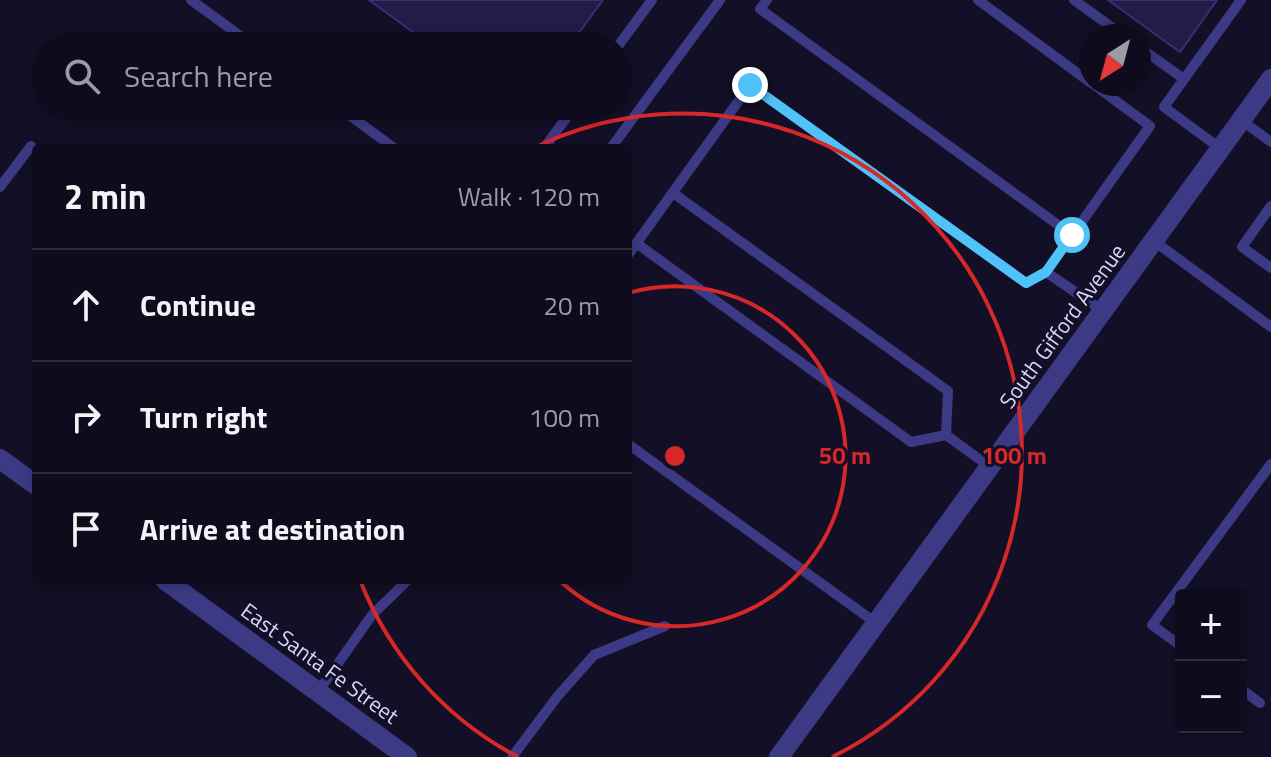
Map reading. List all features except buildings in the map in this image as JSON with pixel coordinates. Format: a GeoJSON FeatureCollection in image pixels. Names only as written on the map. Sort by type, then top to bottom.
{"type":"FeatureCollection","features":[{"type":"Feature","properties":{"kind":"street","name":"South Gifford Avenue"},"geometry":{"type":"LineString","coordinates":[[779,757],[1271,79]]}},
{"type":"Feature","properties":{"kind":"street"},"geometry":{"type":"LineString","coordinates":[[0,459],[32,482]]}},
{"type":"Feature","properties":{"kind":"street","name":"East Santa Fe Street"},"geometry":{"type":"LineString","coordinates":[[170,584],[407,757]]}},
{"type":"Feature","properties":{"kind":"lane"},"geometry":{"type":"LineString","coordinates":[[191,0],[235,32]]}},
{"type":"Feature","properties":{"kind":"lane"},"geometry":{"type":"LineString","coordinates":[[628,32],[652,0]]}},
{"type":"Feature","properties":{"kind":"lane"},"geometry":{"type":"LineString","coordinates":[[632,119],[720,0]]}},
{"type":"Feature","properties":{"kind":"lane"},"geometry":{"type":"LineString","coordinates":[[767,0],[760,9],[1072,235]]}},
{"type":"Feature","properties":{"kind":"lane"},"geometry":{"type":"LineString","coordinates":[[978,0],[1079,74]]}},
{"type":"Feature","properties":{"kind":"lane"},"geometry":{"type":"LineString","coordinates":[[1074,0],[1107,24]]}},
{"type":"Feature","properties":{"kind":"lane"},"geometry":{"type":"LineString","coordinates":[[632,249],[750,85],[1026,283],[1046,272],[1241,0]]}},
{"type":"Feature","properties":{"kind":"lane"},"geometry":{"type":"LineString","coordinates":[[1151,56],[1184,79]]}},
{"type":"Feature","properties":{"kind":"lane"},"geometry":{"type":"LineString","coordinates":[[1110,96],[1150,126]]}},
{"type":"Feature","properties":{"kind":"lane"},"geometry":{"type":"LineString","coordinates":[[1164,107],[1221,149]]}},
{"type":"Feature","properties":{"kind":"lane"},"geometry":{"type":"LineString","coordinates":[[356,120],[389,144]]}},
{"type":"Feature","properties":{"kind":"lane"},"geometry":{"type":"LineString","coordinates":[[547,144],[565,120]]}},
{"type":"Feature","properties":{"kind":"lane"},"geometry":{"type":"LineString","coordinates":[[614,144],[632,120]]}},
{"type":"Feature","properties":{"kind":"lane"},"geometry":{"type":"LineString","coordinates":[[1241,120],[1271,142]]}},
{"type":"Feature","properties":{"kind":"lane"},"geometry":{"type":"LineString","coordinates":[[0,187],[31,146]]}},
{"type":"Feature","properties":{"kind":"lane"},"geometry":{"type":"LineString","coordinates":[[673,193],[948,391],[946,435]]}},
{"type":"Feature","properties":{"kind":"lane"},"geometry":{"type":"LineString","coordinates":[[1271,206],[1242,247],[1271,268]]}},
{"type":"Feature","properties":{"kind":"lane"},"geometry":{"type":"LineString","coordinates":[[1154,241],[1271,327]]}},
{"type":"Feature","properties":{"kind":"lane"},"geometry":{"type":"LineString","coordinates":[[636,243],[911,442],[946,435],[990,467]]}},
{"type":"Feature","properties":{"kind":"lane"},"geometry":{"type":"LineString","coordinates":[[1046,272],[1103,311]]}},
{"type":"Feature","properties":{"kind":"lane"},"geometry":{"type":"LineString","coordinates":[[632,447],[876,623]]}},
{"type":"Feature","properties":{"kind":"lane"},"geometry":{"type":"LineString","coordinates":[[1179,589],[1271,464]]}},
{"type":"Feature","properties":{"kind":"lane"},"geometry":{"type":"LineString","coordinates":[[318,692],[372,615],[404,584]]}},
{"type":"Feature","properties":{"kind":"lane"},"geometry":{"type":"LineString","coordinates":[[1175,594],[1152,625],[1175,642]]}},
{"type":"Feature","properties":{"kind":"lane"},"geometry":{"type":"LineString","coordinates":[[512,757],[557,697],[594,655],[665,626]]}},
{"type":"Feature","properties":{"kind":"lane"},"geometry":{"type":"LineString","coordinates":[[1247,693],[1260,703]]}},
{"type":"Feature","properties":{"kind":"route"},"geometry":{"type":"LineString","coordinates":[[750,85],[1026,283],[1046,272],[1072,235]]}}]}
